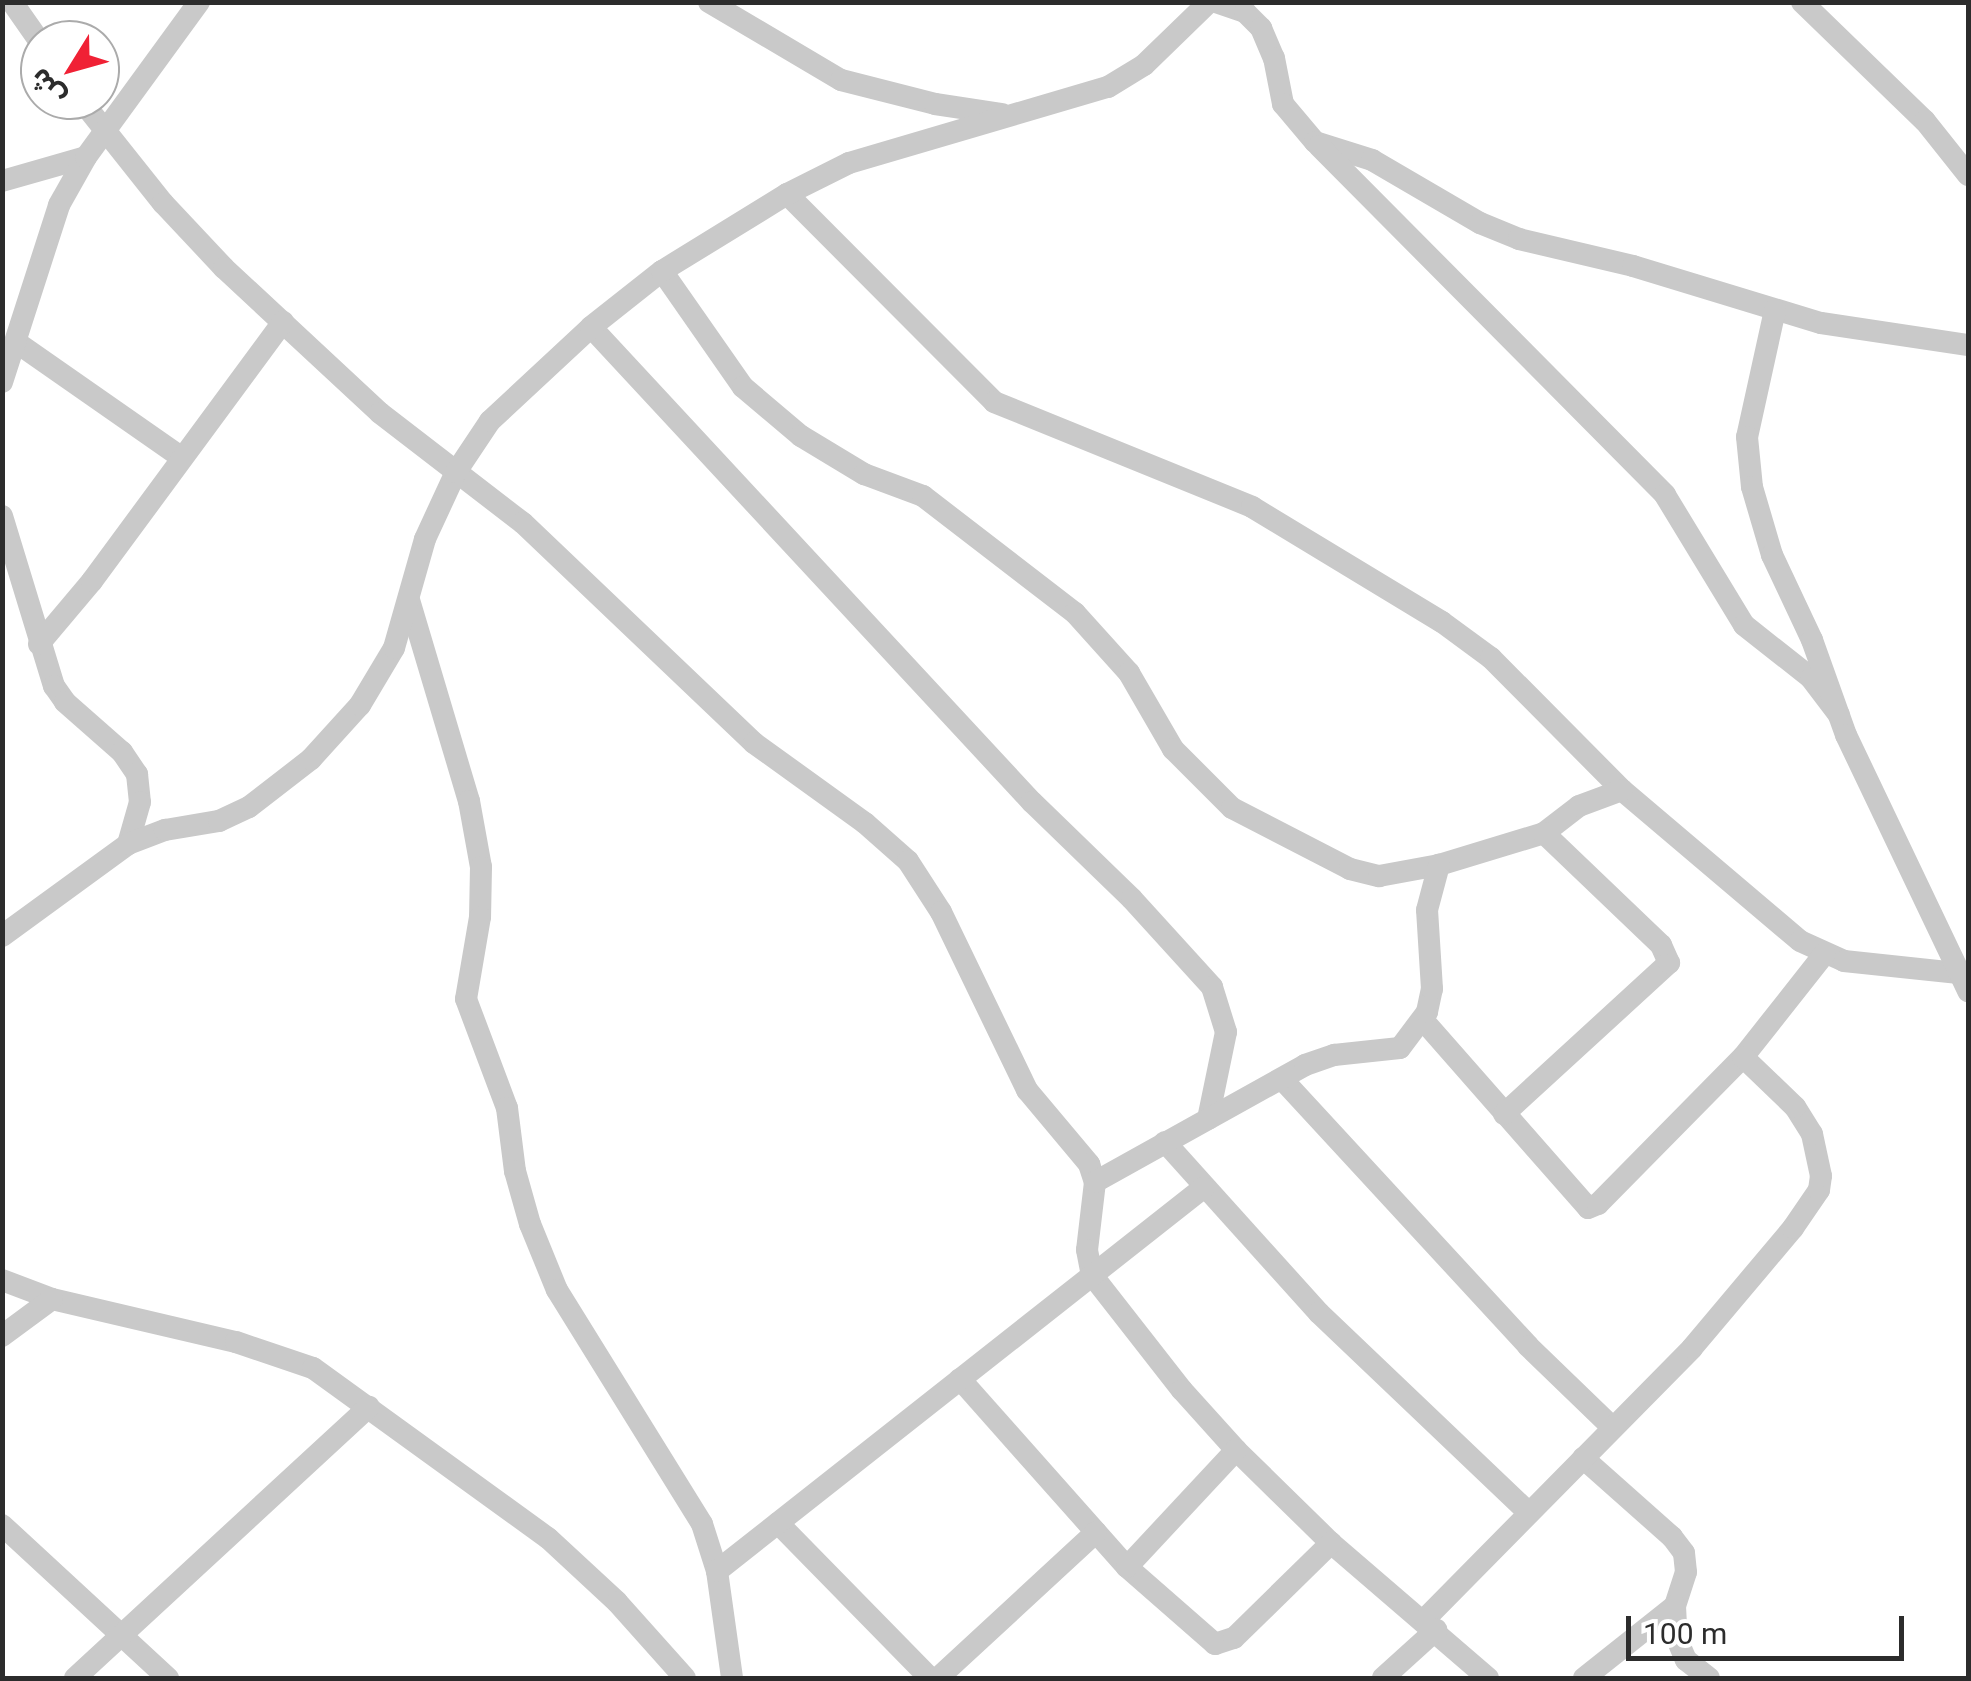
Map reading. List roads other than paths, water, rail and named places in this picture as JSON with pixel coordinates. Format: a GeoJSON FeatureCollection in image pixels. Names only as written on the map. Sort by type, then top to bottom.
{"type":"FeatureCollection","features":[{"type":"Feature","properties":{"kind":"street"},"geometry":{"type":"LineString","coordinates":[[2,382],[40,272],[50,222],[86,157],[199,2]]}},
{"type":"Feature","properties":{"kind":"street"},"geometry":{"type":"LineString","coordinates":[[709,2],[841,80],[936,104],[1010,115]]}},
{"type":"Feature","properties":{"kind":"street"},"geometry":{"type":"LineString","coordinates":[[2,936],[128,844],[164,830],[219,821],[248,808],[311,759],[360,704],[394,648],[425,538],[456,472],[490,421],[590,327],[662,272],[787,194],[850,163],[1108,87],[1144,65],[1208,2]]}},
{"type":"Feature","properties":{"kind":"street"},"geometry":{"type":"LineString","coordinates":[[1216,2],[1245,12],[1261,28],[1274,58],[1283,104],[1315,142],[1665,494],[1744,625],[1811,678],[1839,716]]}},
{"type":"Feature","properties":{"kind":"street"},"geometry":{"type":"LineString","coordinates":[[1802,2],[1913,109],[1968,175]]}},
{"type":"Feature","properties":{"kind":"street"},"geometry":{"type":"LineString","coordinates":[[96,120],[175,216],[380,413],[523,523],[754,743],[865,822],[908,861],[969,965],[1027,1090],[1070,1136],[1096,1182],[1087,1250],[1092,1274],[1182,1390],[1236,1450],[1331,1543],[1430,1624],[1488,1678]]}},
{"type":"Feature","properties":{"kind":"street"},"geometry":{"type":"LineString","coordinates":[[1315,142],[1372,160],[1480,223],[1520,239],[1633,266],[1776,310],[1859,330],[1968,344]]}},
{"type":"Feature","properties":{"kind":"street"},"geometry":{"type":"LineString","coordinates":[[2,181],[86,157]]}},
{"type":"Feature","properties":{"kind":"street"},"geometry":{"type":"LineString","coordinates":[[787,194],[994,402],[1252,508],[1442,622],[1491,658],[1622,790],[1800,941],[1844,962],[1967,979]]}},
{"type":"Feature","properties":{"kind":"street"},"geometry":{"type":"LineString","coordinates":[[662,272],[743,386],[801,436],[864,474],[923,496],[1074,613],[1129,673],[1173,749],[1232,808],[1365,875],[1439,865],[1544,833],[1579,806],[1622,790]]}},
{"type":"Feature","properties":{"kind":"street"},"geometry":{"type":"LineString","coordinates":[[1776,310],[1747,437],[1752,487],[1772,555],[1812,640],[1839,716],[1881,812],[1967,979]]}},
{"type":"Feature","properties":{"kind":"street"},"geometry":{"type":"LineString","coordinates":[[40,644],[92,581],[284,322]]}},
{"type":"Feature","properties":{"kind":"street"},"geometry":{"type":"LineString","coordinates":[[590,327],[1018,788],[1132,899],[1212,987],[1226,1032],[1208,1119]]}},
{"type":"Feature","properties":{"kind":"street"},"geometry":{"type":"LineString","coordinates":[[16,342],[181,458]]}},
{"type":"Feature","properties":{"kind":"street"},"geometry":{"type":"LineString","coordinates":[[4,530],[45,668],[66,702],[104,734],[137,774],[140,802],[128,844]]}},
{"type":"Feature","properties":{"kind":"street"},"geometry":{"type":"LineString","coordinates":[[410,600],[469,801],[481,867],[480,917],[466,998],[508,1108],[515,1170],[530,1224],[557,1290],[702,1524],[717,1571],[732,1678]]}},
{"type":"Feature","properties":{"kind":"street"},"geometry":{"type":"LineString","coordinates":[[1504,1114],[1670,962],[1661,945],[1544,833]]}},
{"type":"Feature","properties":{"kind":"street"},"geometry":{"type":"LineString","coordinates":[[1096,1182],[1304,1065],[1334,1056],[1400,1048],[1423,1020],[1432,989],[1427,910],[1439,865]]}},
{"type":"Feature","properties":{"kind":"street"},"geometry":{"type":"LineString","coordinates":[[1423,1020],[1588,1208],[1598,1204],[1743,1057],[1826,954]]}},
{"type":"Feature","properties":{"kind":"street"},"geometry":{"type":"LineString","coordinates":[[1383,1678],[1528,1513],[1692,1348],[1819,1190],[1821,1176],[1812,1134],[1795,1107],[1743,1057]]}},
{"type":"Feature","properties":{"kind":"street"},"geometry":{"type":"LineString","coordinates":[[1282,1080],[1528,1346],[1612,1428]]}},
{"type":"Feature","properties":{"kind":"street"},"geometry":{"type":"LineString","coordinates":[[1165,1142],[1319,1313],[1528,1513]]}},
{"type":"Feature","properties":{"kind":"street"},"geometry":{"type":"LineString","coordinates":[[717,1571],[1203,1188]]}},
{"type":"Feature","properties":{"kind":"street"},"geometry":{"type":"LineString","coordinates":[[2,1280],[52,1299],[236,1342],[313,1368],[548,1538],[617,1602],[685,1678]]}},
{"type":"Feature","properties":{"kind":"street"},"geometry":{"type":"LineString","coordinates":[[2,1336],[52,1299]]}},
{"type":"Feature","properties":{"kind":"street"},"geometry":{"type":"LineString","coordinates":[[960,1379],[1127,1567],[1202,1636],[1225,1644],[1331,1543]]}},
{"type":"Feature","properties":{"kind":"street"},"geometry":{"type":"LineString","coordinates":[[75,1678],[369,1407]]}},
{"type":"Feature","properties":{"kind":"street"},"geometry":{"type":"LineString","coordinates":[[1127,1567],[1236,1450]]}},
{"type":"Feature","properties":{"kind":"street"},"geometry":{"type":"LineString","coordinates":[[1583,1458],[1672,1537],[1684,1553],[1686,1572],[1676,1606],[1676,1639],[1686,1660],[1709,1678]]}},
{"type":"Feature","properties":{"kind":"street"},"geometry":{"type":"LineString","coordinates":[[778,1523],[930,1678]]}},
{"type":"Feature","properties":{"kind":"street"},"geometry":{"type":"LineString","coordinates":[[2,1525],[168,1678]]}},
{"type":"Feature","properties":{"kind":"street"},"geometry":{"type":"LineString","coordinates":[[938,1678],[1096,1532]]}},
{"type":"Feature","properties":{"kind":"street"},"geometry":{"type":"LineString","coordinates":[[1584,1678],[1676,1606]]}}]}
